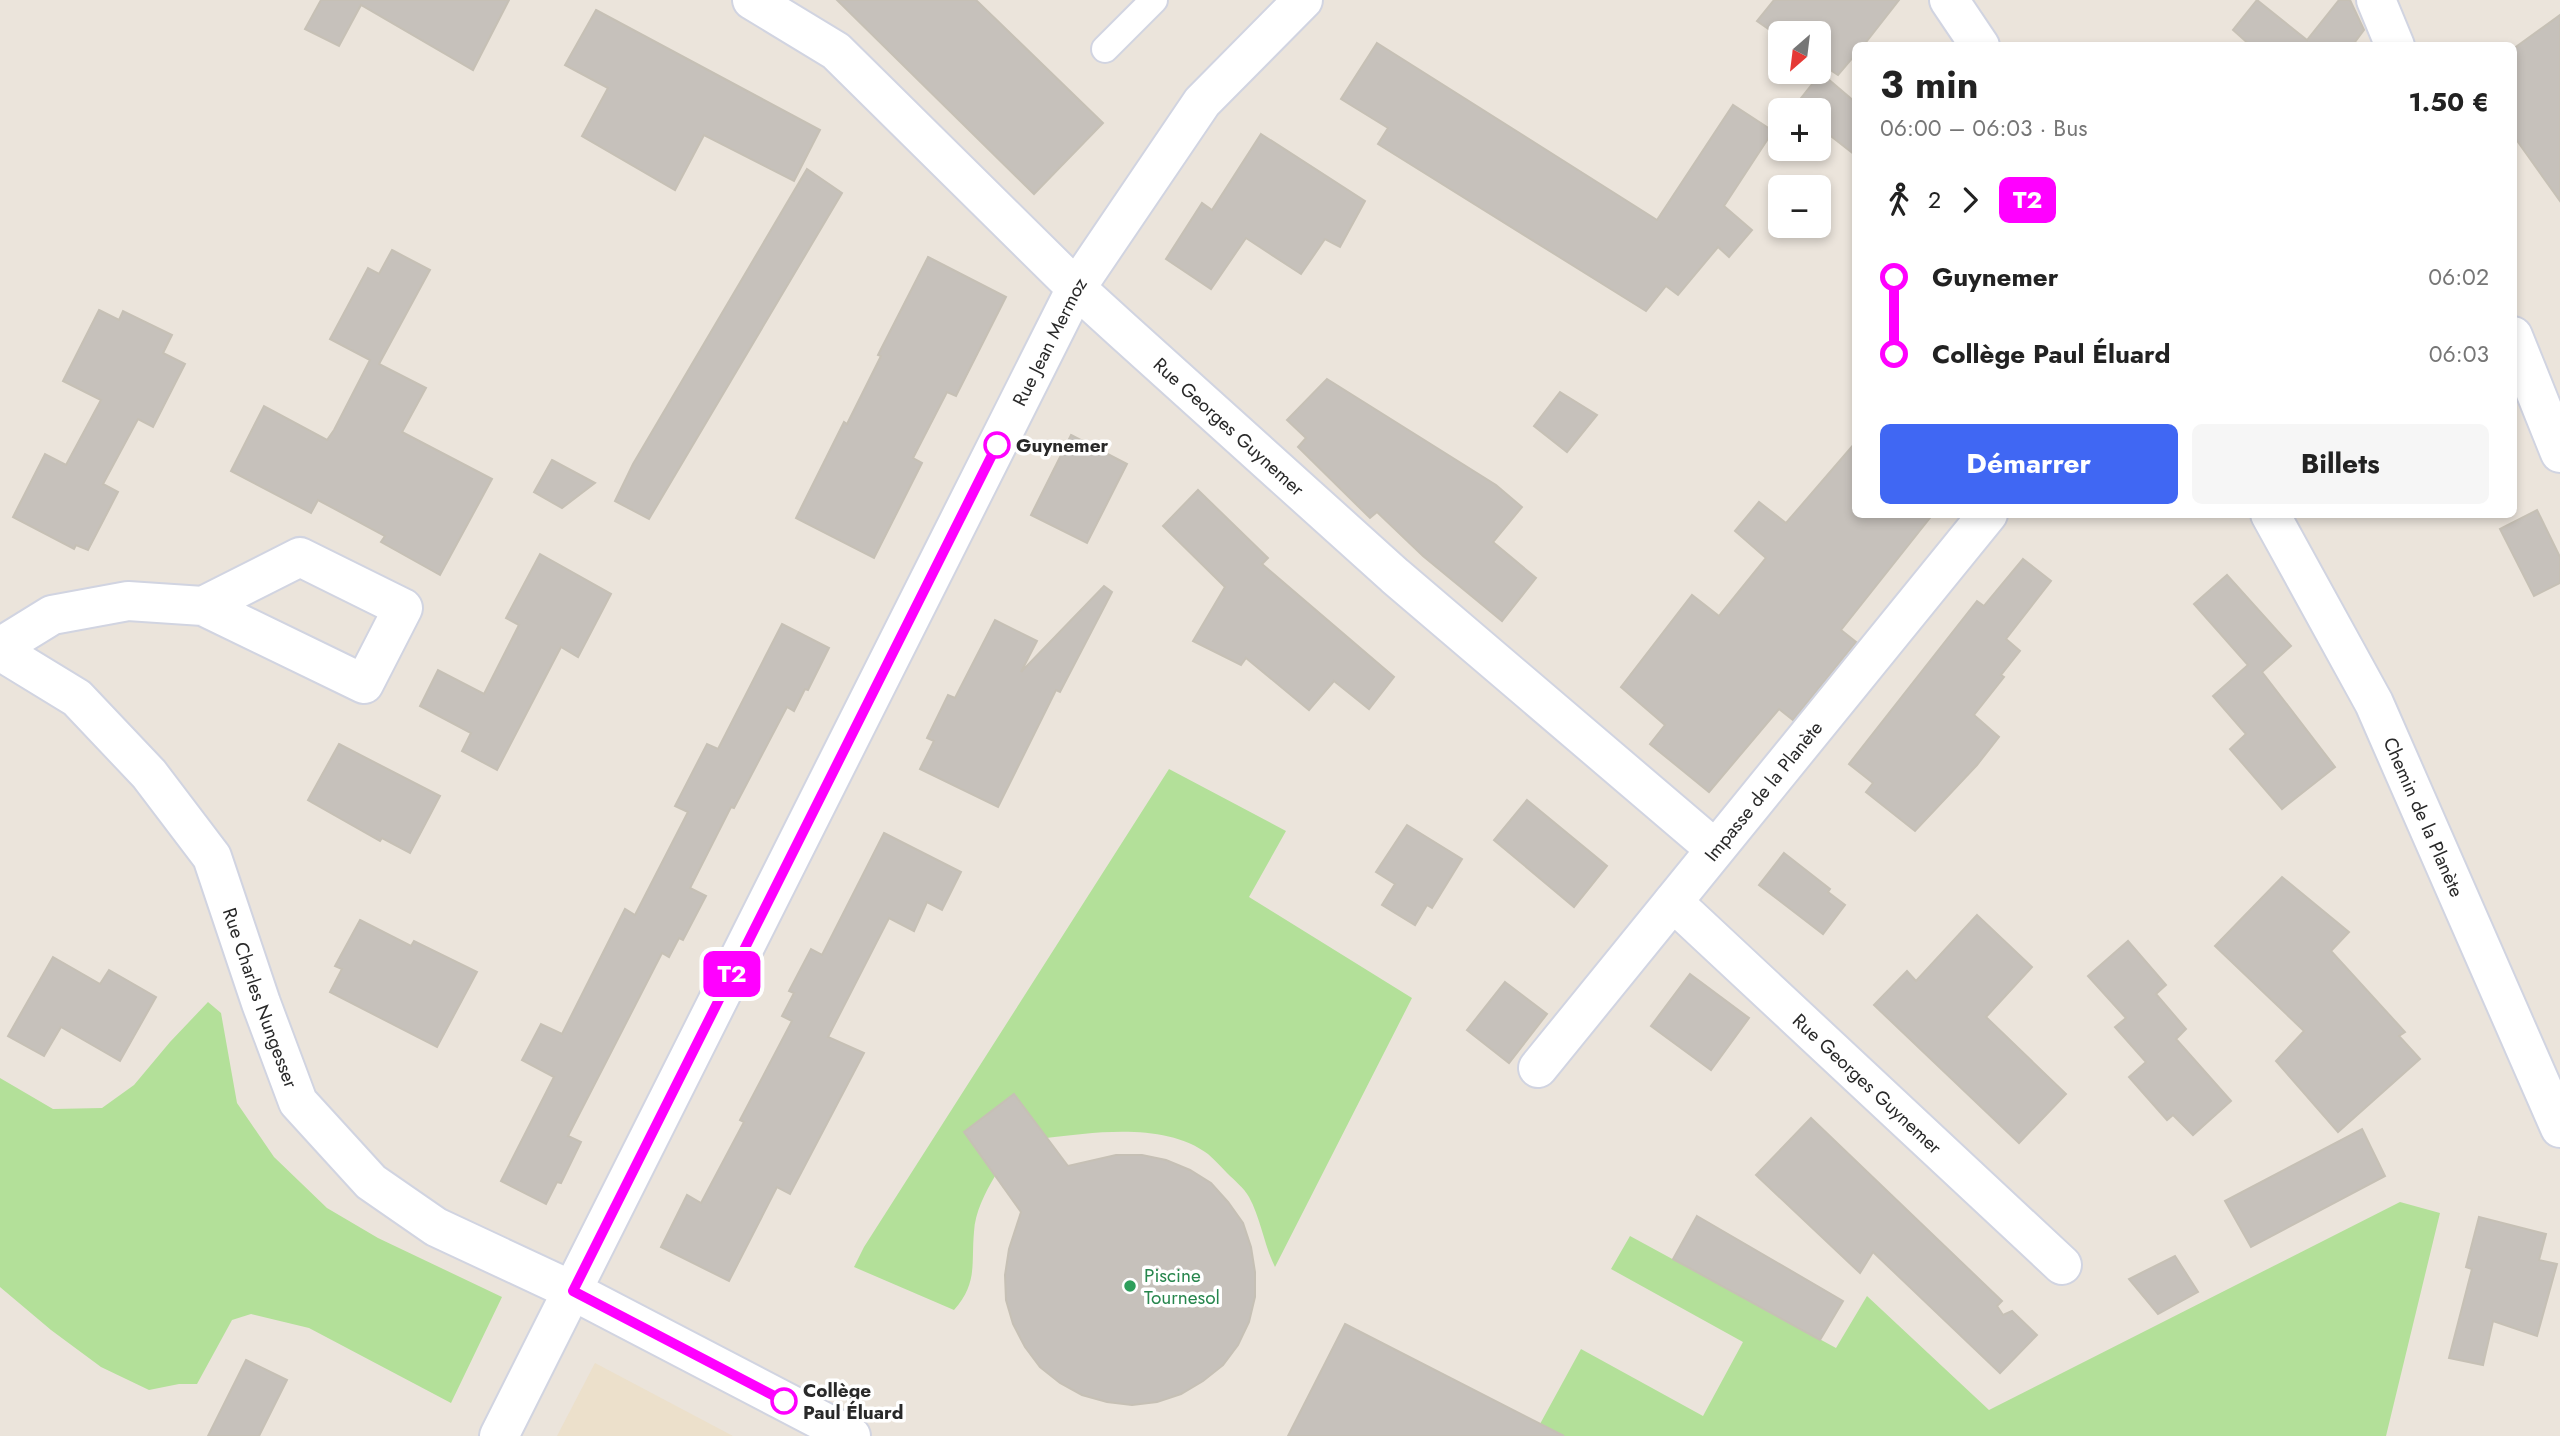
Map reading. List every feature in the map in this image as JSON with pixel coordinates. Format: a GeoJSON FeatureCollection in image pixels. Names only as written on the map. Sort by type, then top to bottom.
{"type":"FeatureCollection","features":[{"type":"Feature","properties":{"kind":"street","name":"Rue Georges Guynemer"},"geometry":{"type":"LineString","coordinates":[[752,0],[836,51],[1076,288],[1395,576],[1715,849]]}},
{"type":"Feature","properties":{"kind":"street","name":"Rue Jean Mermoz"},"geometry":{"type":"LineString","coordinates":[[499,1436],[1076,288],[1202,102],[1303,0]]}},
{"type":"Feature","properties":{"kind":"street"},"geometry":{"type":"LineString","coordinates":[[1949,0],[1977,42]]}},
{"type":"Feature","properties":{"kind":"street"},"geometry":{"type":"LineString","coordinates":[[2376,0],[2393,42]]}},
{"type":"Feature","properties":{"kind":"street"},"geometry":{"type":"LineString","coordinates":[[2517,346],[2560,453]]}},
{"type":"Feature","properties":{"kind":"street","name":"Impasse de la Planète"},"geometry":{"type":"LineString","coordinates":[[1538,1068],[1985,518]]}},
{"type":"Feature","properties":{"kind":"street","name":"Chemin de la Planète"},"geometry":{"type":"LineString","coordinates":[[2272,518],[2374,703],[2560,1128]]}},
{"type":"Feature","properties":{"kind":"street","name":"Rue Charles Nungesser"},"geometry":{"type":"LineString","coordinates":[[203,606],[300,557],[403,608],[365,684],[203,606],[128,601],[52,615],[0,649],[77,698],[149,774],[212,857],[261,1003],[298,1102],[371,1182],[436,1227],[573,1291],[851,1436]]}},
{"type":"Feature","properties":{"kind":"street","name":"Rue Georges Guynemer"},"geometry":{"type":"LineString","coordinates":[[1673,902],[2062,1265]]}},
{"type":"Feature","properties":{"kind":"lane"},"geometry":{"type":"LineString","coordinates":[[1105,49],[1154,0]]}},
{"type":"Feature","properties":{"kind":"shaded area"},"geometry":{"type":"Polygon","coordinates":[[[595,1363],[733,1436],[557,1436],[595,1363]]]}},
{"type":"Feature","properties":{"kind":"green space"},"geometry":{"type":"Polygon","coordinates":[[[1169,769],[1286,831],[1249,897],[1412,998],[1275,1267],[1249,1197],[1208,1154],[1172,1137],[1151,1133],[1086,1133],[1046,1138],[1014,1095],[964,1132],[995,1176],[976,1217],[970,1282],[954,1310],[854,1267],[864,1247],[1169,769]]]}},
{"type":"Feature","properties":{"kind":"green space"},"geometry":{"type":"Polygon","coordinates":[[[208,1002],[221,1013],[237,1103],[274,1157],[327,1208],[378,1238],[502,1297],[451,1403],[309,1328],[251,1314],[232,1320],[197,1384],[179,1384],[149,1390],[101,1367],[0,1287],[0,1078],[53,1109],[102,1108],[134,1085],[208,1002]]]}},
{"type":"Feature","properties":{"kind":"green space"},"geometry":{"type":"Polygon","coordinates":[[[2400,1202],[2440,1213],[2386,1436],[1562,1436],[1540,1424],[1581,1349],[1703,1416],[1743,1342],[1611,1269],[1630,1236],[1836,1348],[1867,1296],[1989,1410],[2400,1202]]]}},
{"type":"Feature","properties":{"kind":"building"},"geometry":{"type":"Polygon","coordinates":[[[321,0],[509,0],[473,70],[361,5],[339,46],[305,29],[321,0]]]}},
{"type":"Feature","properties":{"kind":"building"},"geometry":{"type":"Polygon","coordinates":[[[837,0],[976,0],[1103,123],[1034,194],[837,0]]]}},
{"type":"Feature","properties":{"kind":"building"},"geometry":{"type":"Polygon","coordinates":[[[1774,0],[1899,0],[1866,42],[1852,42],[1852,59],[1838,75],[1831,70],[1831,21],[1768,21],[1768,29],[1757,21],[1774,0]]]}},
{"type":"Feature","properties":{"kind":"building"},"geometry":{"type":"Polygon","coordinates":[[[2257,0],[2307,40],[2339,0],[2350,0],[2364,30],[2355,42],[2246,42],[2233,30],[2257,0]]]}},
{"type":"Feature","properties":{"kind":"building"},"geometry":{"type":"Polygon","coordinates":[[[596,10],[820,130],[794,181],[704,135],[675,190],[582,136],[608,88],[565,65],[596,10]]]}},
{"type":"Feature","properties":{"kind":"building"},"geometry":{"type":"Polygon","coordinates":[[[2560,15],[2560,201],[2517,141],[2517,46],[2560,15]]]}},
{"type":"Feature","properties":{"kind":"building"},"geometry":{"type":"Polygon","coordinates":[[[1377,43],[1657,220],[1733,105],[1768,128],[1768,139],[1724,206],[1752,230],[1729,257],[1718,247],[1678,295],[1666,286],[1646,311],[1378,144],[1388,128],[1341,99],[1377,43]]]}},
{"type":"Feature","properties":{"kind":"building"},"geometry":{"type":"Polygon","coordinates":[[[1831,82],[1852,99],[1852,153],[1831,136],[1831,98],[1801,98],[1812,84],[1831,84],[1831,82]]]}},
{"type":"Feature","properties":{"kind":"building"},"geometry":{"type":"Polygon","coordinates":[[[1261,134],[1365,201],[1340,247],[1325,239],[1301,274],[1246,238],[1211,289],[1166,259],[1202,203],[1212,210],[1261,134]]]}},
{"type":"Feature","properties":{"kind":"building"},"geometry":{"type":"Polygon","coordinates":[[[807,169],[842,193],[649,519],[615,501],[633,464],[807,169]]]}},
{"type":"Feature","properties":{"kind":"building"},"geometry":{"type":"Polygon","coordinates":[[[392,250],[430,270],[379,364],[426,388],[402,432],[492,479],[440,575],[381,542],[385,536],[318,500],[311,513],[231,471],[264,406],[327,440],[370,360],[330,339],[368,268],[379,274],[392,250]]]}},
{"type":"Feature","properties":{"kind":"building"},"geometry":{"type":"Polygon","coordinates":[[[928,257],[1006,297],[956,396],[947,392],[913,458],[922,463],[874,558],[796,518],[844,422],[847,424],[881,356],[878,355],[928,257]]]}},
{"type":"Feature","properties":{"kind":"building"},"geometry":{"type":"Polygon","coordinates":[[[99,310],[119,320],[123,311],[172,335],[163,353],[185,364],[153,427],[138,419],[103,484],[118,492],[88,550],[76,545],[74,549],[13,517],[45,454],[66,465],[101,400],[63,381],[99,310]]]}},
{"type":"Feature","properties":{"kind":"building"},"geometry":{"type":"Polygon","coordinates":[[[1327,379],[1496,485],[1522,507],[1493,542],[1536,578],[1502,621],[1423,556],[1377,512],[1370,518],[1298,447],[1306,438],[1287,420],[1327,379]]]}},
{"type":"Feature","properties":{"kind":"building"},"geometry":{"type":"Polygon","coordinates":[[[1560,392],[1597,415],[1567,452],[1534,426],[1560,392]]]}},
{"type":"Feature","properties":{"kind":"building"},"geometry":{"type":"Polygon","coordinates":[[[1071,435],[1127,464],[1087,543],[1031,515],[1071,435]]]}},
{"type":"Feature","properties":{"kind":"building"},"geometry":{"type":"Polygon","coordinates":[[[1852,446],[1852,518],[1930,518],[1841,630],[1856,642],[1793,720],[1779,709],[1709,792],[1650,744],[1665,725],[1621,687],[1692,595],[1719,616],[1766,558],[1735,531],[1759,502],[1786,523],[1852,446]]]}},
{"type":"Feature","properties":{"kind":"building"},"geometry":{"type":"Polygon","coordinates":[[[552,460],[595,483],[562,508],[534,492],[552,460]]]}},
{"type":"Feature","properties":{"kind":"building"},"geometry":{"type":"Polygon","coordinates":[[[1198,490],[1268,558],[1262,564],[1394,677],[1369,709],[1334,681],[1309,710],[1246,658],[1241,665],[1193,641],[1225,587],[1163,526],[1198,490]]]}},
{"type":"Feature","properties":{"kind":"building"},"geometry":{"type":"Polygon","coordinates":[[[2537,510],[2560,557],[2560,583],[2534,596],[2500,529],[2537,510]]]}},
{"type":"Feature","properties":{"kind":"building"},"geometry":{"type":"Polygon","coordinates":[[[540,554],[611,594],[578,657],[561,647],[497,770],[462,751],[471,733],[420,706],[438,670],[484,694],[519,625],[506,618],[540,554]]]}},
{"type":"Feature","properties":{"kind":"building"},"geometry":{"type":"Polygon","coordinates":[[[2023,559],[2051,581],[2006,639],[2020,651],[2001,675],[2004,677],[1974,715],[1999,737],[1977,765],[1915,831],[1866,792],[1873,783],[1849,764],[1977,601],[1984,606],[2023,559]]]}},
{"type":"Feature","properties":{"kind":"building"},"geometry":{"type":"Polygon","coordinates":[[[2227,575],[2291,646],[2262,672],[2335,767],[2282,809],[2230,749],[2246,734],[2213,696],[2248,665],[2194,604],[2227,575]]]}},
{"type":"Feature","properties":{"kind":"building"},"geometry":{"type":"Polygon","coordinates":[[[1104,586],[1112,592],[1060,692],[1056,690],[998,807],[920,769],[934,741],[927,738],[948,695],[955,698],[995,620],[1037,641],[1021,672],[1104,586]]]}},
{"type":"Feature","properties":{"kind":"building"},"geometry":{"type":"Polygon","coordinates":[[[782,624],[829,648],[794,711],[787,707],[734,808],[731,807],[690,888],[706,896],[683,940],[679,938],[669,957],[662,953],[568,1136],[581,1142],[561,1183],[557,1182],[546,1204],[501,1181],[554,1077],[522,1060],[541,1024],[562,1034],[625,909],[635,915],[688,812],[675,806],[707,744],[718,749],[782,624]]]}},
{"type":"Feature","properties":{"kind":"building"},"geometry":{"type":"Polygon","coordinates":[[[339,744],[440,796],[410,853],[382,838],[380,841],[308,800],[339,744]]]}},
{"type":"Feature","properties":{"kind":"building"},"geometry":{"type":"Polygon","coordinates":[[[1527,800],[1607,866],[1574,907],[1494,840],[1527,800]]]}},
{"type":"Feature","properties":{"kind":"building"},"geometry":{"type":"Polygon","coordinates":[[[1407,825],[1462,859],[1432,908],[1427,905],[1415,925],[1382,905],[1395,884],[1376,872],[1407,825]]]}},
{"type":"Feature","properties":{"kind":"building"},"geometry":{"type":"Polygon","coordinates":[[[884,833],[961,872],[942,910],[927,902],[914,931],[889,918],[828,1037],[864,1053],[790,1194],[777,1187],[729,1281],[661,1247],[687,1195],[701,1203],[744,1122],[740,1120],[792,1021],[782,1016],[794,993],[789,991],[811,949],[822,955],[884,833]]]}},
{"type":"Feature","properties":{"kind":"building"},"geometry":{"type":"Polygon","coordinates":[[[1784,853],[1830,889],[1828,892],[1845,905],[1823,934],[1759,885],[1784,853]]]}},
{"type":"Feature","properties":{"kind":"building"},"geometry":{"type":"Polygon","coordinates":[[[2282,877],[2349,932],[2331,951],[2405,1032],[2399,1036],[2420,1059],[2338,1132],[2276,1061],[2304,1031],[2215,946],[2282,877]]]}},
{"type":"Feature","properties":{"kind":"building"},"geometry":{"type":"Polygon","coordinates":[[[1977,915],[2032,967],[1986,1017],[2066,1094],[2019,1143],[1874,1005],[1907,971],[1916,981],[1977,915]]]}},
{"type":"Feature","properties":{"kind":"building"},"geometry":{"type":"Polygon","coordinates":[[[360,920],[411,946],[414,941],[477,972],[437,1047],[330,992],[342,969],[335,966],[360,920]]]}},
{"type":"Feature","properties":{"kind":"building"},"geometry":{"type":"Polygon","coordinates":[[[2128,941],[2166,985],[2156,994],[2186,1029],[2176,1039],[2231,1101],[2193,1135],[2173,1115],[2167,1120],[2129,1077],[2146,1062],[2115,1027],[2126,1018],[2088,976],[2128,941]]]}},
{"type":"Feature","properties":{"kind":"building"},"geometry":{"type":"Polygon","coordinates":[[[53,957],[100,984],[109,970],[156,997],[120,1061],[61,1027],[44,1056],[8,1036],[53,957]]]}},
{"type":"Feature","properties":{"kind":"building"},"geometry":{"type":"Polygon","coordinates":[[[1690,974],[1749,1018],[1711,1070],[1651,1026],[1690,974]]]}},
{"type":"Feature","properties":{"kind":"building"},"geometry":{"type":"Polygon","coordinates":[[[1505,982],[1547,1014],[1509,1063],[1467,1030],[1505,982]]]}},
{"type":"Feature","properties":{"kind":"building","name":"Piscine Tournesol"},"geometry":{"type":"Polygon","coordinates":[[[1014,1094],[1068,1166],[1116,1155],[1142,1155],[1166,1160],[1211,1183],[1243,1223],[1255,1272],[1255,1297],[1249,1322],[1238,1345],[1223,1365],[1203,1381],[1181,1394],[1157,1402],[1132,1405],[1107,1402],[1082,1395],[1060,1383],[1040,1367],[1025,1347],[1013,1324],[1006,1300],[1005,1275],[1009,1249],[1021,1212],[964,1132],[1014,1094]]]}},
{"type":"Feature","properties":{"kind":"building"},"geometry":{"type":"Polygon","coordinates":[[[1811,1118],[2002,1301],[1997,1306],[2003,1315],[2012,1311],[2037,1335],[2000,1373],[1873,1252],[1860,1273],[1756,1175],[1811,1118]]]}},
{"type":"Feature","properties":{"kind":"building"},"geometry":{"type":"Polygon","coordinates":[[[2362,1129],[2385,1176],[2251,1247],[2225,1201],[2362,1129]]]}},
{"type":"Feature","properties":{"kind":"building"},"geometry":{"type":"Polygon","coordinates":[[[1697,1216],[1843,1301],[1820,1340],[1673,1259],[1697,1216]]]}},
{"type":"Feature","properties":{"kind":"building"},"geometry":{"type":"Polygon","coordinates":[[[2479,1217],[2546,1234],[2539,1260],[2557,1264],[2537,1336],[2493,1321],[2483,1365],[2449,1358],[2472,1269],[2466,1267],[2479,1217]]]}},
{"type":"Feature","properties":{"kind":"building"},"geometry":{"type":"Polygon","coordinates":[[[2175,1256],[2198,1292],[2158,1314],[2129,1279],[2175,1256]]]}},
{"type":"Feature","properties":{"kind":"building"},"geometry":{"type":"Polygon","coordinates":[[[1345,1324],[1564,1436],[1288,1436],[1345,1324]]]}},
{"type":"Feature","properties":{"kind":"building"},"geometry":{"type":"Polygon","coordinates":[[[246,1360],[287,1380],[259,1436],[208,1436],[246,1360]]]}},
{"type":"Feature","properties":{"kind":"bus line","name":"T2"},"geometry":{"type":"LineString","coordinates":[[784,1401],[573,1291],[997,445]]}},
{"type":"Feature","properties":{"kind":"place","name":"Guynemer"},"geometry":{"type":"Point","coordinates":[997,445]}},
{"type":"Feature","properties":{"kind":"place","name":"Piscine Tournesol"},"geometry":{"type":"Point","coordinates":[1130,1286]}},
{"type":"Feature","properties":{"kind":"place","name":"Collège Paul Éluard"},"geometry":{"type":"Point","coordinates":[784,1401]}}]}
